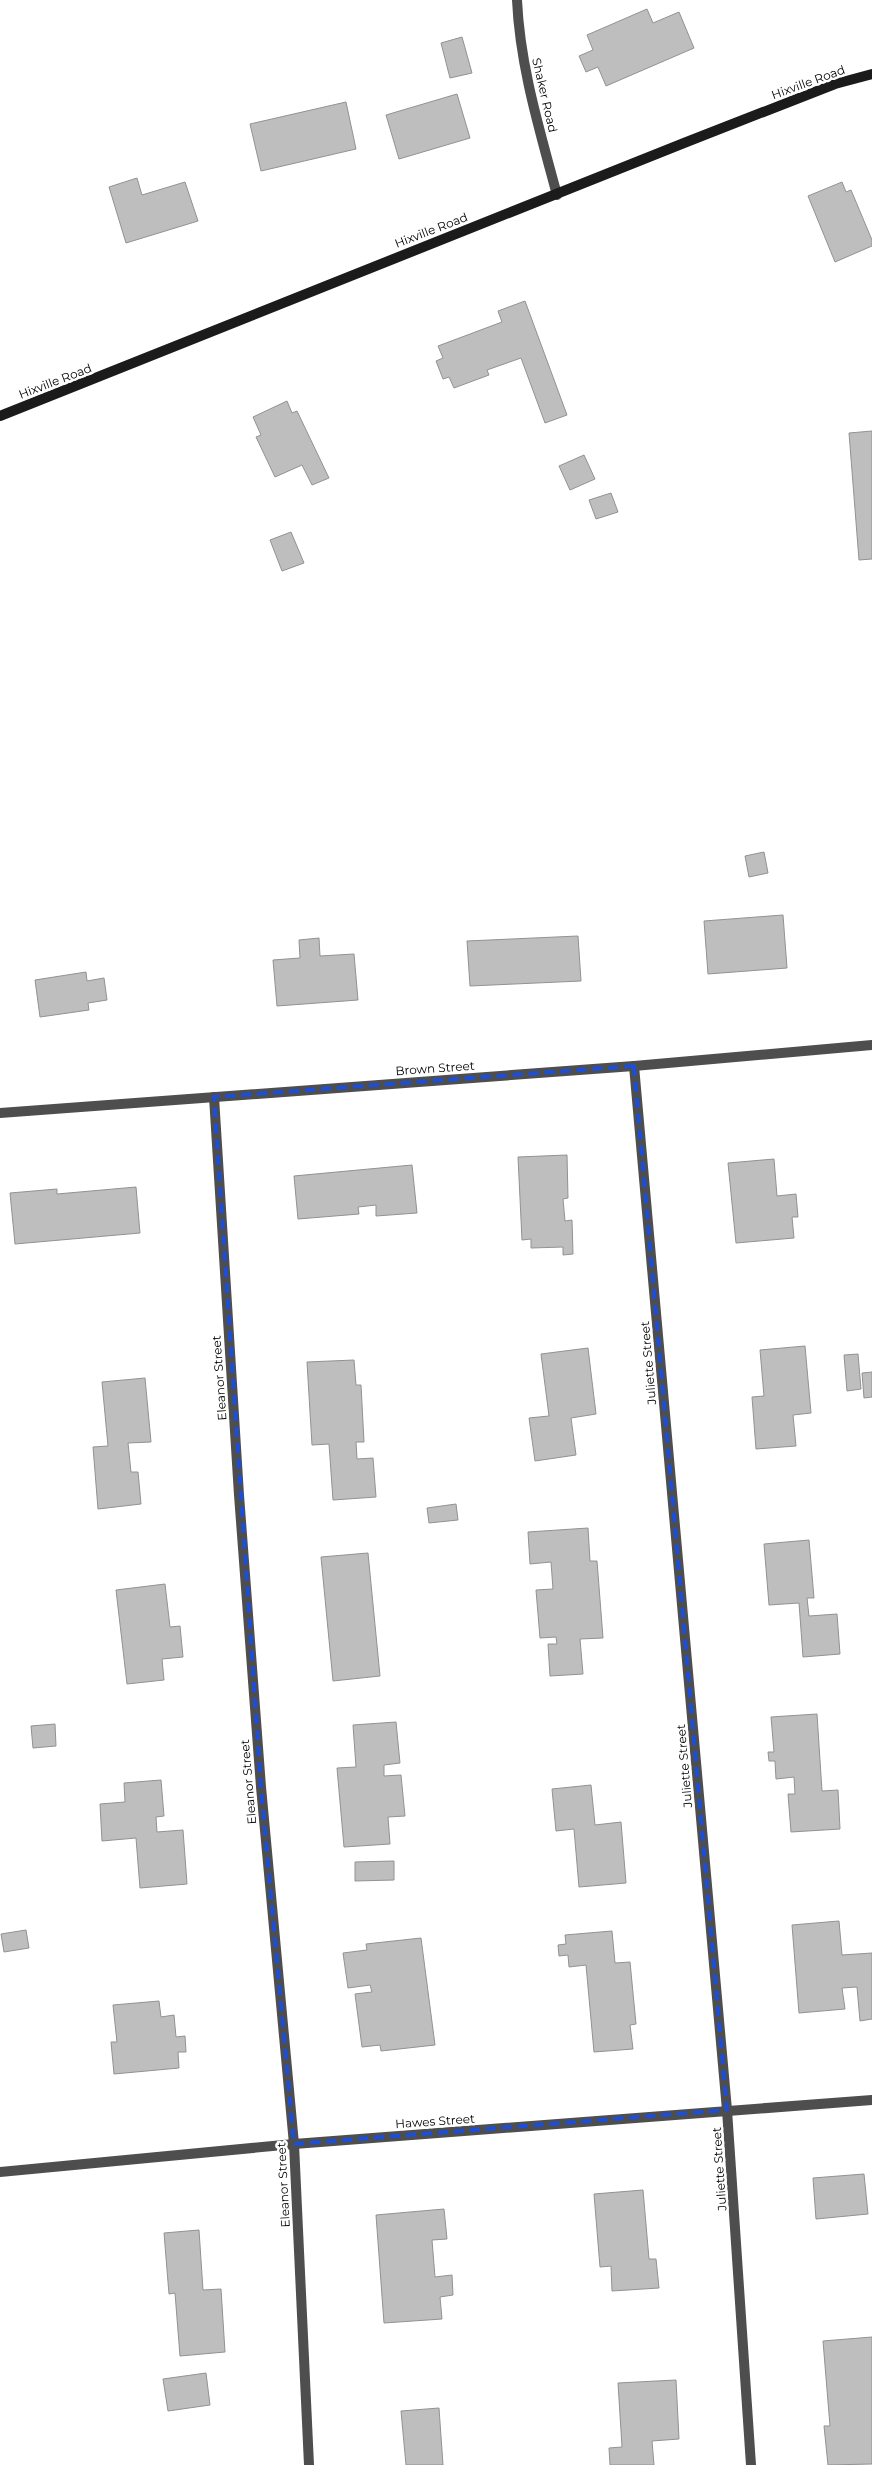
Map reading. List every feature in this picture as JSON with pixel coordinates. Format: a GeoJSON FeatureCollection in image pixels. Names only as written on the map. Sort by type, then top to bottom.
{"type":"FeatureCollection","features":[{"type":"Feature","properties":{"kind":"street","name":"Shaker Road"},"geometry":{"type":"LineString","coordinates":[[517,0],[525,69],[557,195]]}},
{"type":"Feature","properties":{"kind":"street","name":"Hixville Road"},"geometry":{"type":"LineString","coordinates":[[0,416],[826,87],[872,74]]}},
{"type":"Feature","properties":{"kind":"street","name":"Brown Street"},"geometry":{"type":"LineString","coordinates":[[0,1113],[634,1066],[872,1044]]}},
{"type":"Feature","properties":{"kind":"street","name":"Juliette Street"},"geometry":{"type":"LineString","coordinates":[[634,1066],[727,2110],[751,2465]]}},
{"type":"Feature","properties":{"kind":"street","name":"Eleanor Street"},"geometry":{"type":"LineString","coordinates":[[214,1097],[261,1787],[294,2144],[309,2465]]}},
{"type":"Feature","properties":{"kind":"street","name":"Hawes Street"},"geometry":{"type":"LineString","coordinates":[[0,2172],[294,2144],[872,2100]]}},
{"type":"Feature","properties":{"kind":"highlighted area"},"geometry":{"type":"Polygon","coordinates":[[[634,1066],[727,2110],[294,2144],[261,1787],[214,1097],[634,1066]]]}},
{"type":"Feature","properties":{"kind":"building"},"geometry":{"type":"Polygon","coordinates":[[[647,9],[653,23],[679,12],[694,48],[606,86],[598,67],[586,72],[579,56],[593,50],[587,35],[647,9]]]}},
{"type":"Feature","properties":{"kind":"building"},"geometry":{"type":"Polygon","coordinates":[[[462,37],[472,73],[450,78],[441,43],[462,37]]]}},
{"type":"Feature","properties":{"kind":"building"},"geometry":{"type":"Polygon","coordinates":[[[457,94],[470,138],[399,159],[386,115],[457,94]]]}},
{"type":"Feature","properties":{"kind":"building"},"geometry":{"type":"Polygon","coordinates":[[[346,102],[356,149],[261,171],[250,124],[346,102]]]}},
{"type":"Feature","properties":{"kind":"building"},"geometry":{"type":"Polygon","coordinates":[[[137,178],[142,195],[185,182],[198,221],[126,243],[109,187],[137,178]]]}},
{"type":"Feature","properties":{"kind":"building"},"geometry":{"type":"Polygon","coordinates":[[[842,182],[846,192],[851,190],[872,240],[872,246],[835,262],[808,196],[842,182]]]}},
{"type":"Feature","properties":{"kind":"building"},"geometry":{"type":"Polygon","coordinates":[[[525,301],[567,415],[545,423],[521,358],[487,370],[489,375],[454,388],[449,377],[443,379],[436,361],[443,358],[438,346],[502,322],[498,311],[525,301]]]}},
{"type":"Feature","properties":{"kind":"building"},"geometry":{"type":"Polygon","coordinates":[[[287,401],[292,413],[297,411],[329,478],[312,485],[302,465],[275,477],[256,437],[261,435],[253,417],[287,401]]]}},
{"type":"Feature","properties":{"kind":"building"},"geometry":{"type":"Polygon","coordinates":[[[872,431],[872,559],[859,560],[849,433],[872,431]]]}},
{"type":"Feature","properties":{"kind":"building"},"geometry":{"type":"Polygon","coordinates":[[[584,455],[595,479],[570,490],[559,466],[584,455]]]}},
{"type":"Feature","properties":{"kind":"building"},"geometry":{"type":"Polygon","coordinates":[[[611,493],[618,512],[596,519],[589,500],[611,493]]]}},
{"type":"Feature","properties":{"kind":"building"},"geometry":{"type":"Polygon","coordinates":[[[291,532],[304,563],[282,571],[270,540],[291,532]]]}},
{"type":"Feature","properties":{"kind":"building"},"geometry":{"type":"Polygon","coordinates":[[[764,852],[768,873],[749,877],[745,856],[764,852]]]}},
{"type":"Feature","properties":{"kind":"building"},"geometry":{"type":"Polygon","coordinates":[[[783,915],[787,968],[708,974],[704,921],[783,915]]]}},
{"type":"Feature","properties":{"kind":"building"},"geometry":{"type":"Polygon","coordinates":[[[578,936],[581,981],[470,986],[467,941],[578,936]]]}},
{"type":"Feature","properties":{"kind":"building"},"geometry":{"type":"Polygon","coordinates":[[[319,938],[320,956],[354,954],[358,1000],[277,1006],[273,960],[300,958],[299,940],[319,938]]]}},
{"type":"Feature","properties":{"kind":"building"},"geometry":{"type":"Polygon","coordinates":[[[86,972],[87,981],[104,978],[107,1000],[88,1003],[89,1010],[40,1017],[35,980],[86,972]]]}},
{"type":"Feature","properties":{"kind":"building"},"geometry":{"type":"Polygon","coordinates":[[[567,1155],[568,1198],[563,1199],[565,1221],[572,1220],[573,1254],[563,1255],[563,1247],[531,1248],[531,1239],[522,1240],[518,1157],[567,1155]]]}},
{"type":"Feature","properties":{"kind":"building"},"geometry":{"type":"Polygon","coordinates":[[[774,1159],[777,1196],[796,1194],[798,1217],[792,1217],[794,1238],[736,1243],[728,1163],[774,1159]]]}},
{"type":"Feature","properties":{"kind":"building"},"geometry":{"type":"Polygon","coordinates":[[[412,1165],[417,1213],[376,1216],[376,1205],[358,1207],[359,1214],[298,1219],[294,1176],[412,1165]]]}},
{"type":"Feature","properties":{"kind":"building"},"geometry":{"type":"Polygon","coordinates":[[[136,1187],[140,1233],[15,1244],[10,1193],[57,1189],[57,1194],[136,1187]]]}},
{"type":"Feature","properties":{"kind":"building"},"geometry":{"type":"Polygon","coordinates":[[[805,1346],[811,1413],[793,1415],[796,1446],[756,1449],[752,1397],[764,1396],[760,1350],[805,1346]]]}},
{"type":"Feature","properties":{"kind":"building"},"geometry":{"type":"Polygon","coordinates":[[[588,1348],[596,1414],[571,1418],[576,1455],[535,1461],[529,1418],[549,1416],[541,1354],[588,1348]]]}},
{"type":"Feature","properties":{"kind":"building"},"geometry":{"type":"Polygon","coordinates":[[[858,1354],[861,1389],[847,1391],[844,1355],[858,1354]]]}},
{"type":"Feature","properties":{"kind":"building"},"geometry":{"type":"Polygon","coordinates":[[[354,1360],[356,1385],[361,1385],[364,1442],[356,1442],[357,1459],[373,1458],[376,1497],[333,1500],[329,1444],[312,1445],[307,1362],[354,1360]]]}},
{"type":"Feature","properties":{"kind":"building"},"geometry":{"type":"Polygon","coordinates":[[[872,1372],[872,1397],[864,1398],[862,1373],[872,1372]]]}},
{"type":"Feature","properties":{"kind":"building"},"geometry":{"type":"Polygon","coordinates":[[[145,1378],[151,1442],[128,1443],[131,1472],[138,1472],[141,1504],[98,1509],[93,1447],[108,1446],[102,1382],[145,1378]]]}},
{"type":"Feature","properties":{"kind":"building"},"geometry":{"type":"Polygon","coordinates":[[[456,1504],[458,1520],[429,1523],[427,1508],[456,1504]]]}},
{"type":"Feature","properties":{"kind":"building"},"geometry":{"type":"Polygon","coordinates":[[[588,1528],[590,1561],[597,1561],[603,1638],[580,1639],[583,1674],[550,1676],[548,1644],[557,1644],[556,1637],[540,1638],[536,1590],[553,1589],[551,1562],[530,1564],[528,1532],[588,1528]]]}},
{"type":"Feature","properties":{"kind":"building"},"geometry":{"type":"Polygon","coordinates":[[[809,1540],[814,1598],[807,1598],[809,1616],[837,1614],[840,1654],[803,1657],[799,1603],[769,1605],[764,1544],[809,1540]]]}},
{"type":"Feature","properties":{"kind":"building"},"geometry":{"type":"Polygon","coordinates":[[[368,1553],[380,1676],[333,1681],[321,1557],[368,1553]]]}},
{"type":"Feature","properties":{"kind":"building"},"geometry":{"type":"Polygon","coordinates":[[[165,1584],[170,1627],[180,1626],[183,1657],[162,1659],[164,1680],[127,1684],[116,1590],[165,1584]]]}},
{"type":"Feature","properties":{"kind":"building"},"geometry":{"type":"Polygon","coordinates":[[[817,1714],[822,1791],[838,1790],[840,1829],[791,1832],[788,1794],[795,1794],[794,1777],[776,1779],[775,1761],[769,1761],[768,1752],[774,1752],[771,1717],[817,1714]]]}},
{"type":"Feature","properties":{"kind":"building"},"geometry":{"type":"Polygon","coordinates":[[[396,1722],[400,1763],[384,1765],[384,1776],[401,1775],[405,1816],[388,1817],[390,1844],[344,1847],[337,1768],[356,1767],[353,1725],[396,1722]]]}},
{"type":"Feature","properties":{"kind":"building"},"geometry":{"type":"Polygon","coordinates":[[[55,1724],[56,1746],[33,1748],[31,1726],[55,1724]]]}},
{"type":"Feature","properties":{"kind":"building"},"geometry":{"type":"Polygon","coordinates":[[[161,1780],[164,1816],[156,1817],[157,1832],[183,1830],[187,1884],[140,1888],[136,1838],[102,1841],[100,1804],[125,1802],[124,1783],[161,1780]]]}},
{"type":"Feature","properties":{"kind":"building"},"geometry":{"type":"Polygon","coordinates":[[[591,1785],[595,1825],[621,1822],[626,1883],[579,1887],[574,1829],[556,1831],[552,1789],[591,1785]]]}},
{"type":"Feature","properties":{"kind":"building"},"geometry":{"type":"Polygon","coordinates":[[[394,1861],[394,1880],[355,1881],[355,1862],[394,1861]]]}},
{"type":"Feature","properties":{"kind":"building"},"geometry":{"type":"Polygon","coordinates":[[[839,1921],[842,1955],[872,1953],[872,2019],[860,2021],[857,1987],[842,1988],[845,2009],[799,2013],[792,1925],[839,1921]]]}},
{"type":"Feature","properties":{"kind":"building"},"geometry":{"type":"Polygon","coordinates":[[[26,1930],[29,1948],[4,1952],[1,1934],[26,1930]]]}},
{"type":"Feature","properties":{"kind":"building"},"geometry":{"type":"Polygon","coordinates":[[[612,1931],[615,1963],[630,1962],[636,2024],[630,2025],[633,2049],[594,2052],[586,1965],[569,1967],[568,1955],[559,1956],[558,1945],[566,1944],[565,1935],[612,1931]]]}},
{"type":"Feature","properties":{"kind":"building"},"geometry":{"type":"Polygon","coordinates":[[[421,1938],[435,2045],[381,2051],[380,2045],[362,2047],[355,1994],[372,1992],[370,1985],[348,1988],[343,1953],[367,1950],[366,1944],[421,1938]]]}},
{"type":"Feature","properties":{"kind":"building"},"geometry":{"type":"Polygon","coordinates":[[[159,2001],[161,2017],[174,2015],[176,2037],[185,2036],[186,2052],[178,2052],[179,2068],[114,2074],[111,2042],[117,2042],[113,2005],[159,2001]]]}},
{"type":"Feature","properties":{"kind":"building"},"geometry":{"type":"Polygon","coordinates":[[[864,2174],[868,2214],[816,2219],[813,2178],[864,2174]]]}},
{"type":"Feature","properties":{"kind":"building"},"geometry":{"type":"Polygon","coordinates":[[[643,2190],[649,2259],[656,2259],[659,2288],[612,2291],[611,2266],[600,2267],[594,2194],[643,2190]]]}},
{"type":"Feature","properties":{"kind":"building"},"geometry":{"type":"Polygon","coordinates":[[[444,2209],[447,2239],[432,2240],[435,2277],[452,2275],[453,2295],[440,2297],[442,2319],[384,2323],[376,2215],[444,2209]]]}},
{"type":"Feature","properties":{"kind":"building"},"geometry":{"type":"Polygon","coordinates":[[[199,2230],[203,2290],[221,2289],[225,2352],[180,2356],[175,2293],[169,2294],[164,2233],[199,2230]]]}},
{"type":"Feature","properties":{"kind":"building"},"geometry":{"type":"Polygon","coordinates":[[[872,2337],[872,2464],[828,2465],[824,2426],[830,2426],[823,2341],[872,2337]]]}},
{"type":"Feature","properties":{"kind":"building"},"geometry":{"type":"Polygon","coordinates":[[[206,2373],[210,2405],[168,2411],[163,2379],[206,2373]]]}},
{"type":"Feature","properties":{"kind":"building"},"geometry":{"type":"Polygon","coordinates":[[[676,2380],[679,2439],[652,2441],[654,2465],[610,2465],[609,2448],[622,2447],[618,2383],[676,2380]]]}},
{"type":"Feature","properties":{"kind":"building"},"geometry":{"type":"Polygon","coordinates":[[[439,2408],[443,2465],[406,2465],[401,2411],[439,2408]]]}}]}
